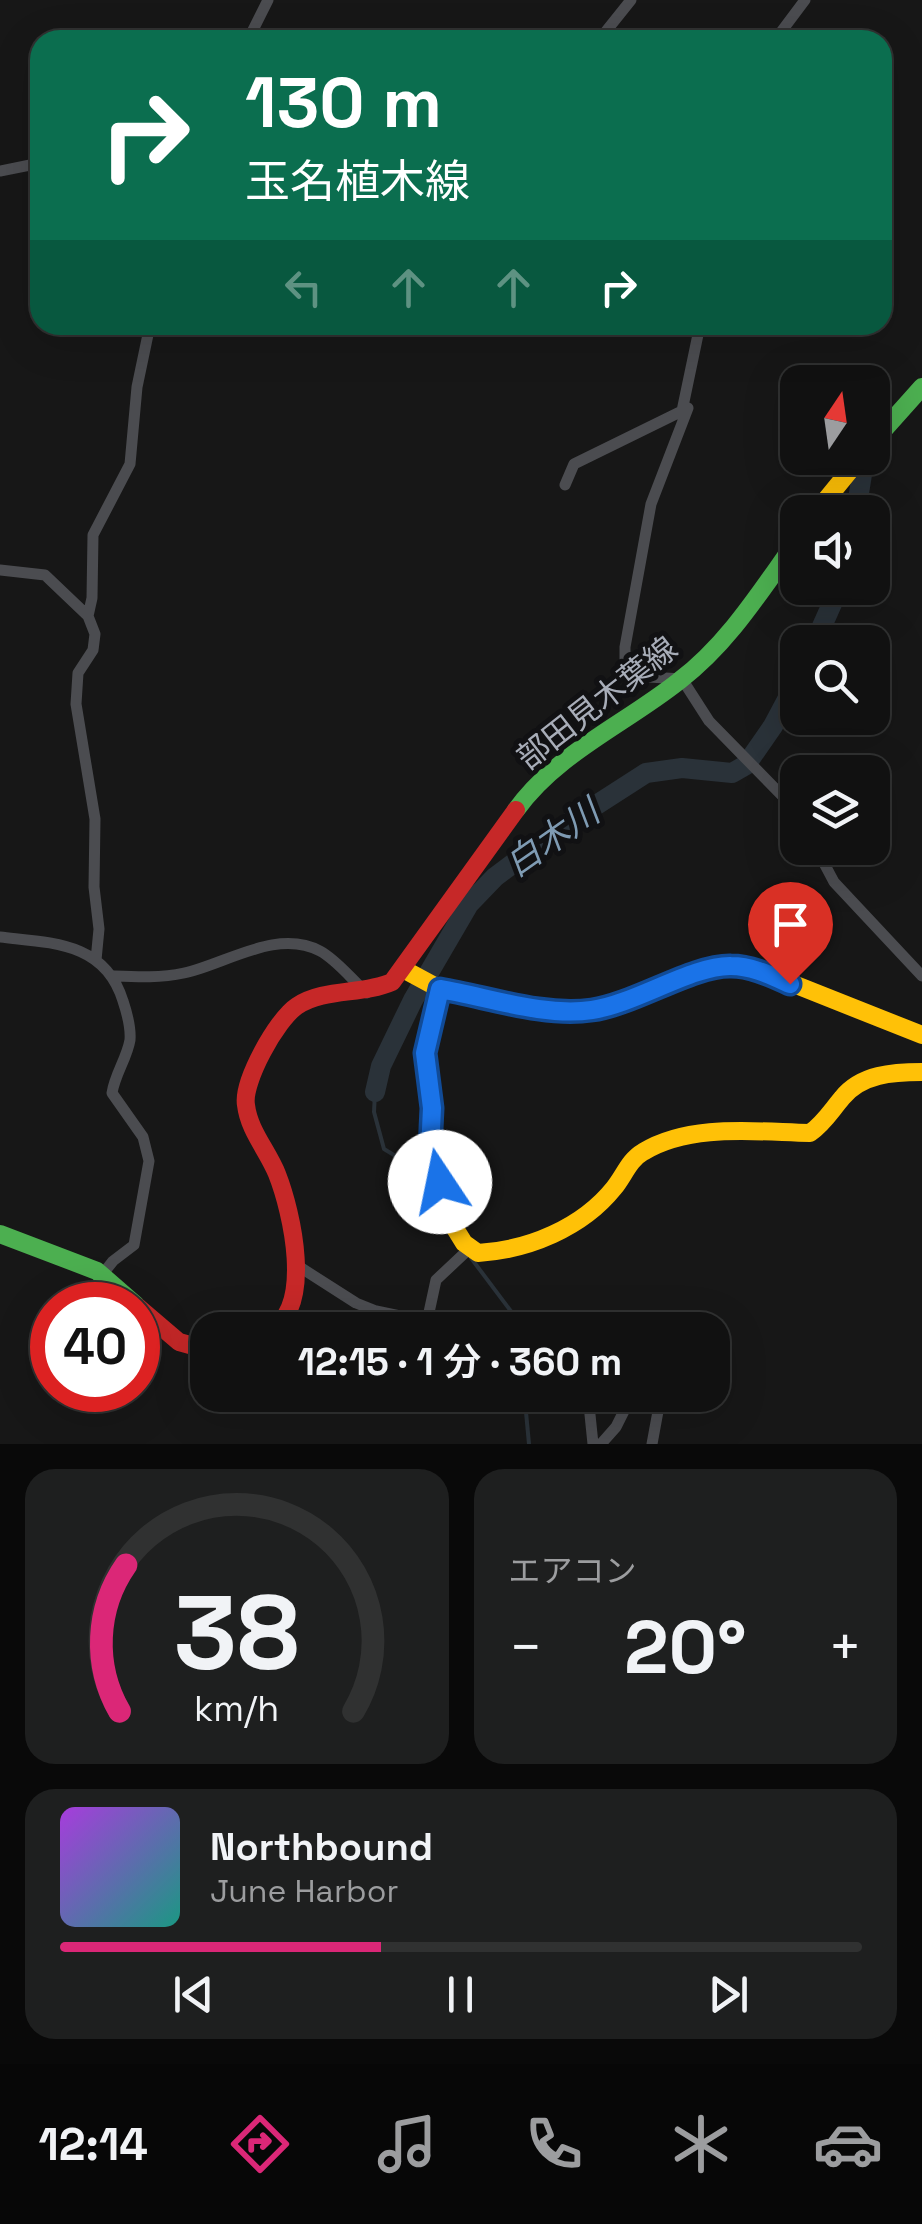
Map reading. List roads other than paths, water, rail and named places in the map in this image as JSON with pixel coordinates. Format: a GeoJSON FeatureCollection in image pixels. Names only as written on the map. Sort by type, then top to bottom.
{"type":"FeatureCollection","features":[{"type":"Feature","properties":{"kind":"main road"},"geometry":{"type":"LineString","coordinates":[[890,423],[922,388]]}},
{"type":"Feature","properties":{"kind":"main road"},"geometry":{"type":"LineString","coordinates":[[830,495],[846,475]]}},
{"type":"Feature","properties":{"kind":"main road","name":"部田見木葉線"},"geometry":{"type":"LineString","coordinates":[[424,980],[419,941],[527,795],[553,768],[682,679],[726,637],[780,564]]}},
{"type":"Feature","properties":{"kind":"main road"},"geometry":{"type":"LineString","coordinates":[[290,1312],[295,1264],[284,1194],[245,1097],[248,1079],[293,1008],[316,999],[367,993],[392,982],[424,980],[555,1010],[589,1011],[615,1006],[730,966],[761,971],[922,1035]]}},
{"type":"Feature","properties":{"kind":"main road"},"geometry":{"type":"LineString","coordinates":[[424,980],[425,1053],[432,1108],[430,1150],[451,1222],[465,1253],[513,1249],[549,1236],[609,1194],[628,1164],[652,1147],[712,1135],[810,1133],[829,1118],[856,1084],[893,1074],[922,1072]]}},
{"type":"Feature","properties":{"kind":"main road"},"geometry":{"type":"LineString","coordinates":[[0,1234],[81,1262],[110,1282]]}},
{"type":"Feature","properties":{"kind":"main road"},"geometry":{"type":"LineString","coordinates":[[160,1326],[190,1348]]}},
{"type":"Feature","properties":{"kind":"street"},"geometry":{"type":"LineString","coordinates":[[253,30],[268,0]]}},
{"type":"Feature","properties":{"kind":"street"},"geometry":{"type":"LineString","coordinates":[[607,30],[632,0]]}},
{"type":"Feature","properties":{"kind":"street"},"geometry":{"type":"LineString","coordinates":[[782,30],[804,0]]}},
{"type":"Feature","properties":{"kind":"street"},"geometry":{"type":"LineString","coordinates":[[0,171],[30,165]]}},
{"type":"Feature","properties":{"kind":"street"},"geometry":{"type":"LineString","coordinates":[[96,960],[96,834],[76,704],[78,673],[95,634],[88,616],[93,535],[130,464],[137,387],[148,335]]}},
{"type":"Feature","properties":{"kind":"street"},"geometry":{"type":"LineString","coordinates":[[682,411],[698,335]]}},
{"type":"Feature","properties":{"kind":"street"},"geometry":{"type":"LineString","coordinates":[[566,485],[574,464],[688,408],[677,444],[650,504],[625,646],[626,661],[633,672],[682,679],[709,721],[780,794]]}},
{"type":"Feature","properties":{"kind":"street"},"geometry":{"type":"LineString","coordinates":[[0,570],[44,576],[88,616]]}},
{"type":"Feature","properties":{"kind":"street"},"geometry":{"type":"LineString","coordinates":[[825,865],[834,882],[922,976]]}},
{"type":"Feature","properties":{"kind":"street"},"geometry":{"type":"LineString","coordinates":[[0,936],[59,944],[96,960],[114,976],[129,1025],[130,1040],[112,1092],[143,1137],[149,1172],[134,1245],[102,1275]]}},
{"type":"Feature","properties":{"kind":"street"},"geometry":{"type":"LineString","coordinates":[[114,976],[159,978],[256,948],[294,944],[320,951],[367,993]]}},
{"type":"Feature","properties":{"kind":"street"},"geometry":{"type":"LineString","coordinates":[[429,1312],[436,1280],[465,1253]]}},
{"type":"Feature","properties":{"kind":"street"},"geometry":{"type":"LineString","coordinates":[[295,1264],[356,1303],[379,1312]]}},
{"type":"Feature","properties":{"kind":"street"},"geometry":{"type":"LineString","coordinates":[[590,1412],[593,1444]]}},
{"type":"Feature","properties":{"kind":"street"},"geometry":{"type":"LineString","coordinates":[[601,1444],[624,1412]]}},
{"type":"Feature","properties":{"kind":"street"},"geometry":{"type":"LineString","coordinates":[[652,1444],[659,1412]]}},
{"type":"Feature","properties":{"kind":"waterway","name":"白木川"},"geometry":{"type":"LineString","coordinates":[[859,495],[862,475]]}},
{"type":"Feature","properties":{"kind":"waterway","name":"白木川"},"geometry":{"type":"LineString","coordinates":[[823,625],[831,605]]}},
{"type":"Feature","properties":{"kind":"waterway","name":"白木川"},"geometry":{"type":"LineString","coordinates":[[375,1092],[381,1066],[413,1000],[469,904],[495,877],[559,829],[646,773],[682,768],[732,773],[746,765],[780,713]]}},
{"type":"Feature","properties":{"kind":"waterway"},"geometry":{"type":"LineString","coordinates":[[375,1092],[374,1112],[384,1149],[427,1175],[438,1209]]}},
{"type":"Feature","properties":{"kind":"waterway"},"geometry":{"type":"LineString","coordinates":[[471,1258],[512,1312]]}},
{"type":"Feature","properties":{"kind":"waterway"},"geometry":{"type":"LineString","coordinates":[[526,1412],[529,1444]]}}]}
